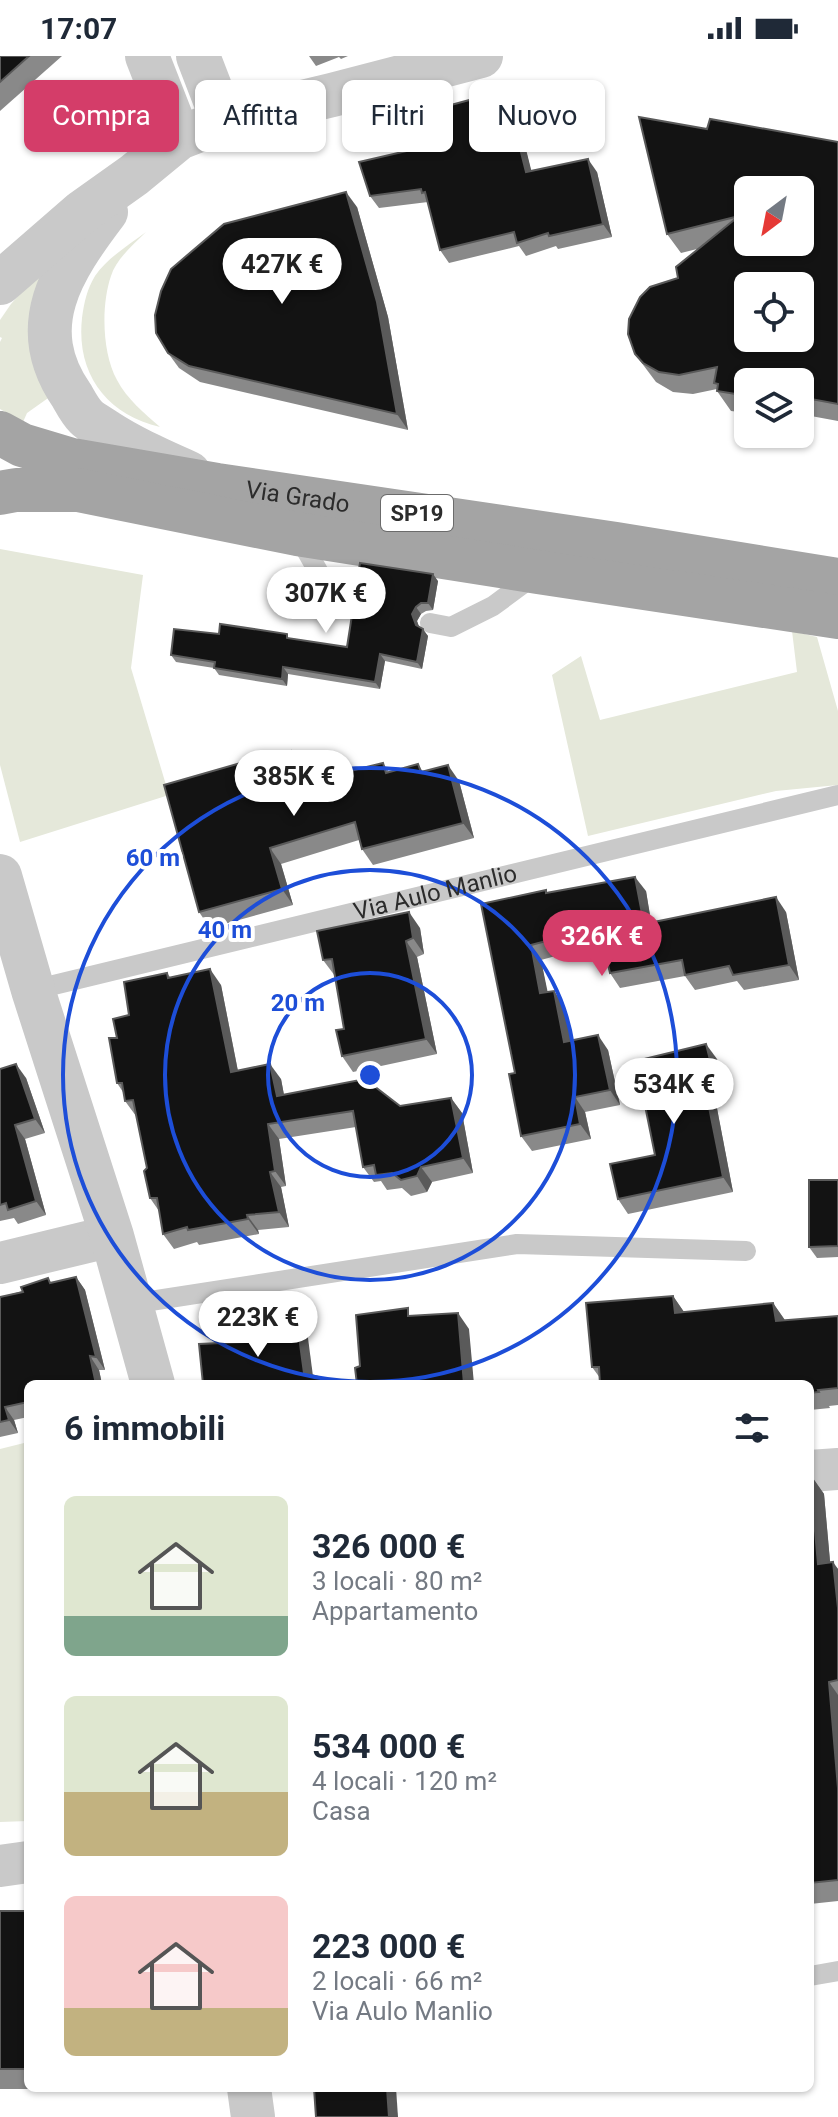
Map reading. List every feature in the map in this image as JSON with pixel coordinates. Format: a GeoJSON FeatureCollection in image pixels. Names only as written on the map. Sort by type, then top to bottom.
{"type":"FeatureCollection","features":[{"type":"Feature","properties":{"kind":"main road","name":"Via Grado"},"geometry":{"type":"LineString","coordinates":[[0,433],[22,445],[72,460],[838,580]]}},
{"type":"Feature","properties":{"kind":"main road","name":"Via Grado"},"geometry":{"type":"LineString","coordinates":[[0,493],[78,490],[135,509],[838,617]]}},
{"type":"Feature","properties":{"kind":"street"},"geometry":{"type":"LineString","coordinates":[[147,56],[156,80]]}},
{"type":"Feature","properties":{"kind":"street"},"geometry":{"type":"LineString","coordinates":[[198,56],[207,80]]}},
{"type":"Feature","properties":{"kind":"street"},"geometry":{"type":"LineString","coordinates":[[326,97],[481,56]]}},
{"type":"Feature","properties":{"kind":"street"},"geometry":{"type":"LineString","coordinates":[[179,138],[195,132]]}},
{"type":"Feature","properties":{"kind":"street"},"geometry":{"type":"LineString","coordinates":[[5,276],[82,212],[162,152]]}},
{"type":"Feature","properties":{"kind":"street"},"geometry":{"type":"LineString","coordinates":[[134,175],[81,245],[57,288],[50,324],[52,357],[59,377],[87,418],[130,447],[217,485]]}},
{"type":"Feature","properties":{"kind":"street"},"geometry":{"type":"LineString","coordinates":[[0,876],[112,1236],[152,1380]]}},
{"type":"Feature","properties":{"kind":"street"},"geometry":{"type":"LineString","coordinates":[[0,1263],[112,1236]]}},
{"type":"Feature","properties":{"kind":"street"},"geometry":{"type":"LineString","coordinates":[[814,1471],[838,1469]]}},
{"type":"Feature","properties":{"kind":"street"},"geometry":{"type":"LineString","coordinates":[[0,1866],[24,1863]]}},
{"type":"Feature","properties":{"kind":"street"},"geometry":{"type":"LineString","coordinates":[[250,2092],[253,2117]]}},
{"type":"Feature","properties":{"kind":"lane"},"geometry":{"type":"LineString","coordinates":[[297,534],[323,580],[346,607],[359,609]]}},
{"type":"Feature","properties":{"kind":"lane"},"geometry":{"type":"LineString","coordinates":[[430,623],[451,627],[493,606],[538,572]]}},
{"type":"Feature","properties":{"kind":"lane","name":"Via Aulo Manlio"},"geometry":{"type":"LineString","coordinates":[[33,990],[838,795]]}},
{"type":"Feature","properties":{"kind":"lane"},"geometry":{"type":"LineString","coordinates":[[131,1304],[517,1244],[746,1251]]}},
{"type":"Feature","properties":{"kind":"lane"},"geometry":{"type":"LineString","coordinates":[[814,1975],[838,1971]]}},
{"type":"Feature","properties":{"kind":"shaded area"},"geometry":{"type":"Polygon","coordinates":[[[146,232],[113,270],[106,301],[106,343],[112,369],[121,387],[160,427],[124,412],[98,388],[84,356],[81,338],[85,302],[95,276],[112,258],[146,232]]]}},
{"type":"Feature","properties":{"kind":"shaded area"},"geometry":{"type":"Polygon","coordinates":[[[44,267],[51,396],[27,413],[23,422],[0,409],[0,320],[44,267]]]}},
{"type":"Feature","properties":{"kind":"shaded area"},"geometry":{"type":"Polygon","coordinates":[[[0,549],[143,575],[131,668],[169,795],[20,842],[0,765],[0,549]]]}},
{"type":"Feature","properties":{"kind":"shaded area"},"geometry":{"type":"Polygon","coordinates":[[[792,631],[817,637],[838,711],[838,785],[776,791],[588,836],[552,675],[581,656],[600,720],[797,672],[792,631]]]}},
{"type":"Feature","properties":{"kind":"shaded area"},"geometry":{"type":"Polygon","coordinates":[[[24,1443],[24,1821],[0,1822],[0,1449],[24,1443]]]}},
{"type":"Feature","properties":{"kind":"building"},"geometry":{"type":"Polygon","coordinates":[[[0,56],[29,56],[0,82],[0,56]]]}},
{"type":"Feature","properties":{"kind":"building"},"geometry":{"type":"Polygon","coordinates":[[[469,100],[469,152],[521,152],[526,172],[588,159],[603,224],[549,236],[548,233],[517,243],[514,232],[440,250],[425,192],[422,193],[421,189],[370,196],[359,162],[402,152],[453,152],[453,104],[469,100]]]}},
{"type":"Feature","properties":{"kind":"building"},"geometry":{"type":"Polygon","coordinates":[[[639,117],[707,129],[710,119],[838,142],[838,404],[814,400],[814,368],[734,368],[734,394],[717,391],[718,384],[714,383],[717,367],[679,375],[659,372],[635,354],[628,334],[629,319],[640,297],[650,287],[678,278],[676,267],[734,220],[734,256],[814,256],[814,176],[734,176],[734,217],[667,234],[639,117]]]}},
{"type":"Feature","properties":{"kind":"building"},"geometry":{"type":"Polygon","coordinates":[[[346,192],[377,302],[397,414],[189,366],[168,353],[156,333],[155,315],[171,269],[224,224],[346,192]]]}},
{"type":"Feature","properties":{"kind":"building"},"geometry":{"type":"Polygon","coordinates":[[[360,563],[433,574],[428,603],[421,603],[412,614],[416,625],[423,629],[417,662],[380,654],[375,682],[283,667],[282,679],[214,668],[215,662],[171,655],[174,629],[219,634],[220,624],[347,647],[352,615],[364,610],[367,603],[363,592],[356,589],[360,563]]]}},
{"type":"Feature","properties":{"kind":"building"},"geometry":{"type":"Polygon","coordinates":[[[291,751],[300,783],[383,763],[386,773],[418,764],[421,772],[448,765],[463,823],[362,849],[355,822],[270,848],[282,889],[199,912],[164,785],[291,751]]]}},
{"type":"Feature","properties":{"kind":"building"},"geometry":{"type":"Polygon","coordinates":[[[635,877],[644,924],[776,897],[789,965],[733,975],[729,966],[685,975],[682,960],[610,973],[599,927],[531,945],[540,993],[554,991],[564,1042],[598,1035],[610,1090],[575,1097],[580,1124],[521,1136],[509,1074],[515,1073],[481,904],[546,890],[546,893],[635,877]]]}},
{"type":"Feature","properties":{"kind":"building"},"geometry":{"type":"Polygon","coordinates":[[[409,912],[413,938],[406,941],[426,1039],[342,1056],[336,1030],[344,1029],[332,959],[323,960],[317,931],[409,912]]]}},
{"type":"Feature","properties":{"kind":"building"},"geometry":{"type":"Polygon","coordinates":[[[210,969],[231,1072],[270,1064],[277,1096],[365,1079],[400,1106],[451,1098],[463,1158],[421,1167],[417,1176],[401,1180],[392,1173],[376,1175],[374,1165],[363,1167],[353,1111],[268,1124],[275,1171],[270,1172],[279,1212],[247,1215],[248,1219],[188,1230],[187,1227],[163,1234],[157,1198],[150,1198],[133,1100],[125,1101],[122,1083],[117,1083],[109,1038],[117,1038],[113,1019],[129,1015],[124,982],[167,973],[168,978],[210,969]]]}},
{"type":"Feature","properties":{"kind":"building"},"geometry":{"type":"Polygon","coordinates":[[[706,1044],[715,1080],[704,1082],[723,1177],[618,1199],[610,1164],[655,1155],[636,1061],[706,1044]]]}},
{"type":"Feature","properties":{"kind":"building"},"geometry":{"type":"Polygon","coordinates":[[[16,1064],[35,1119],[15,1125],[36,1201],[8,1210],[6,1203],[0,1205],[0,1069],[16,1064]]]}},
{"type":"Feature","properties":{"kind":"building"},"geometry":{"type":"Polygon","coordinates":[[[809,1180],[838,1180],[838,1246],[809,1247],[809,1180]]]}},
{"type":"Feature","properties":{"kind":"building"},"geometry":{"type":"Polygon","coordinates":[[[76,1277],[96,1357],[90,1356],[95,1380],[24,1380],[24,1403],[5,1407],[9,1420],[0,1422],[0,1297],[23,1292],[21,1287],[48,1278],[50,1283],[76,1277]]]}},
{"type":"Feature","properties":{"kind":"building"},"geometry":{"type":"Polygon","coordinates":[[[673,1296],[675,1313],[773,1303],[776,1321],[838,1316],[838,1388],[814,1393],[814,1380],[600,1380],[599,1367],[592,1367],[586,1303],[673,1296]]]}},
{"type":"Feature","properties":{"kind":"building"},"geometry":{"type":"Polygon","coordinates":[[[408,1308],[408,1316],[458,1313],[464,1380],[356,1380],[355,1368],[360,1366],[356,1315],[408,1308]]]}},
{"type":"Feature","properties":{"kind":"building"},"geometry":{"type":"Polygon","coordinates":[[[297,1322],[304,1373],[329,1380],[203,1380],[199,1344],[244,1342],[243,1327],[297,1322]]]}},
{"type":"Feature","properties":{"kind":"building"},"geometry":{"type":"Polygon","coordinates":[[[814,1520],[818,1564],[833,1562],[838,1608],[838,1680],[829,1682],[838,1788],[838,1880],[814,1883],[814,1520]]]}},
{"type":"Feature","properties":{"kind":"building"},"geometry":{"type":"Polygon","coordinates":[[[0,1911],[24,1911],[24,2069],[0,2069],[0,1911]]]}},
{"type":"Feature","properties":{"kind":"building"},"geometry":{"type":"Polygon","coordinates":[[[314,2092],[387,2092],[389,2117],[316,2117],[314,2092]]]}}]}
